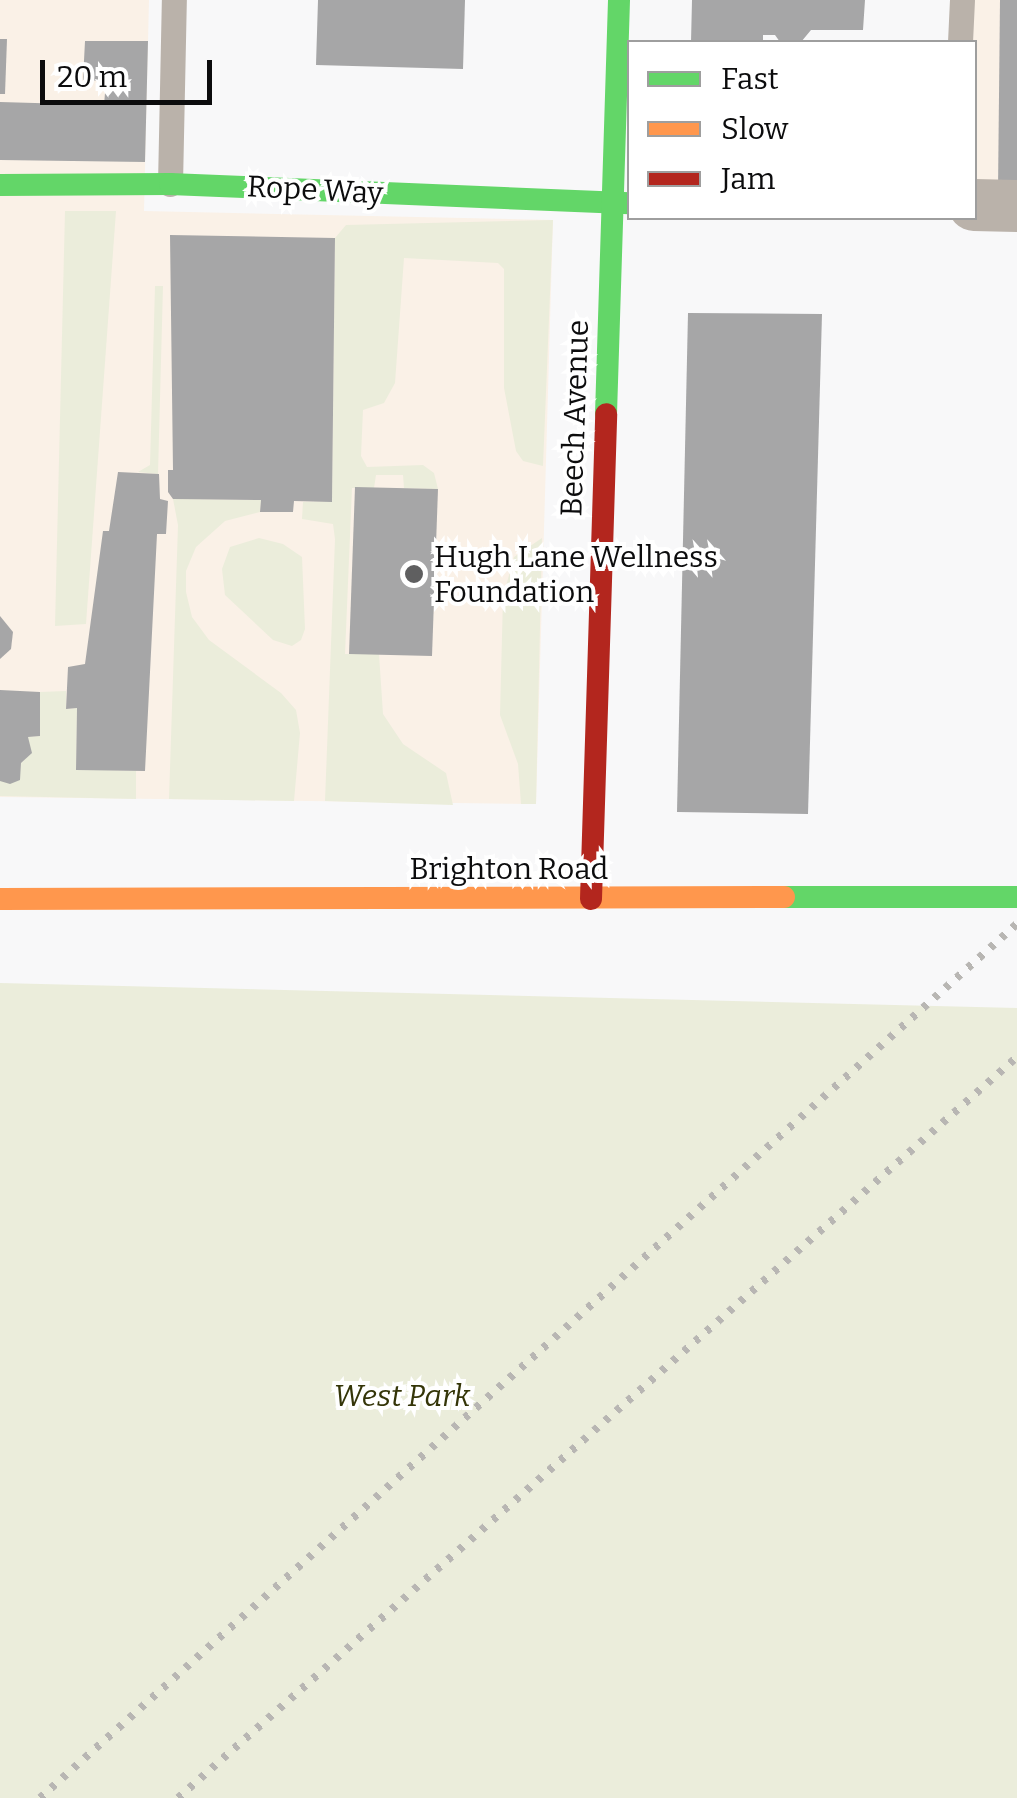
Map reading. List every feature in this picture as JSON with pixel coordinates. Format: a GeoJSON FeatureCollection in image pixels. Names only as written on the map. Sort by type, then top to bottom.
{"type":"FeatureCollection","features":[{"type":"Feature","properties":{"kind":"street","name":"Beech Avenue"},"geometry":{"type":"LineString","coordinates":[[591,899],[622,202],[619,0]]}},
{"type":"Feature","properties":{"kind":"street","name":"Rope Way"},"geometry":{"type":"LineString","coordinates":[[0,185],[170,184],[622,202]]}},
{"type":"Feature","properties":{"kind":"street"},"geometry":{"type":"LineString","coordinates":[[977,205],[1017,206]]}},
{"type":"Feature","properties":{"kind":"street"},"geometry":{"type":"LineString","coordinates":[[992,898],[1017,875]]}},
{"type":"Feature","properties":{"kind":"street","name":"Brighton Road"},"geometry":{"type":"LineString","coordinates":[[0,899],[1017,897]]}},
{"type":"Feature","properties":{"kind":"lane"},"geometry":{"type":"LineString","coordinates":[[170,184],[174,0]]}},
{"type":"Feature","properties":{"kind":"lane"},"geometry":{"type":"LineString","coordinates":[[960,40],[962,0]]}},
{"type":"Feature","properties":{"kind":"shaded area"},"geometry":{"type":"Polygon","coordinates":[[[0,0],[149,0],[144,211],[553,220],[536,804],[0,797],[0,0]]]}},
{"type":"Feature","properties":{"kind":"shaded area"},"geometry":{"type":"Polygon","coordinates":[[[962,0],[1017,0],[1017,206],[977,205],[977,40],[960,40],[962,0]]]}},
{"type":"Feature","properties":{"kind":"green space"},"geometry":{"type":"Polygon","coordinates":[[[65,211],[116,211],[86,624],[55,626],[65,211]]]}},
{"type":"Feature","properties":{"kind":"green space"},"geometry":{"type":"Polygon","coordinates":[[[553,220],[543,466],[523,461],[516,451],[504,388],[504,269],[498,263],[404,258],[395,383],[384,403],[363,410],[361,456],[367,467],[423,465],[434,473],[438,489],[404,488],[403,475],[376,475],[374,488],[352,488],[345,654],[379,654],[383,714],[403,744],[446,773],[453,805],[325,801],[335,539],[333,524],[302,519],[303,502],[332,501],[335,238],[346,225],[553,220]]]}},
{"type":"Feature","properties":{"kind":"green space"},"geometry":{"type":"Polygon","coordinates":[[[155,286],[163,286],[158,474],[138,472],[150,465],[155,286]]]}},
{"type":"Feature","properties":{"kind":"green space"},"geometry":{"type":"Polygon","coordinates":[[[173,499],[261,500],[260,512],[225,521],[196,547],[186,571],[186,592],[192,617],[209,640],[281,693],[296,710],[300,733],[294,801],[169,799],[178,525],[173,499]]]}},
{"type":"Feature","properties":{"kind":"green space"},"geometry":{"type":"Polygon","coordinates":[[[259,538],[283,544],[302,557],[305,629],[301,640],[292,646],[273,640],[225,595],[222,569],[230,547],[259,538]]]}},
{"type":"Feature","properties":{"kind":"green space"},"geometry":{"type":"Polygon","coordinates":[[[542,538],[536,804],[521,804],[518,764],[500,715],[503,597],[514,557],[542,538]]]}},
{"type":"Feature","properties":{"kind":"green space"},"geometry":{"type":"Polygon","coordinates":[[[66,691],[66,709],[77,708],[76,769],[136,771],[136,799],[0,796],[0,781],[19,780],[21,763],[31,753],[28,737],[40,736],[40,692],[66,691]]]}},
{"type":"Feature","properties":{"kind":"green space","name":"West Park"},"geometry":{"type":"Polygon","coordinates":[[[0,983],[1017,1008],[1017,1798],[0,1798],[0,983]]]}},
{"type":"Feature","properties":{"kind":"building"},"geometry":{"type":"Polygon","coordinates":[[[318,0],[465,0],[463,69],[316,65],[318,0]]]}},
{"type":"Feature","properties":{"kind":"building"},"geometry":{"type":"Polygon","coordinates":[[[692,0],[865,0],[863,30],[811,30],[803,40],[779,40],[775,35],[763,35],[763,40],[691,40],[692,0]]]}},
{"type":"Feature","properties":{"kind":"building"},"geometry":{"type":"Polygon","coordinates":[[[1000,0],[1017,0],[1017,190],[998,190],[1000,0]]]}},
{"type":"Feature","properties":{"kind":"building"},"geometry":{"type":"Polygon","coordinates":[[[0,39],[7,39],[5,94],[0,94],[0,39]]]}},
{"type":"Feature","properties":{"kind":"building"},"geometry":{"type":"Polygon","coordinates":[[[85,41],[148,41],[145,162],[0,160],[0,102],[104,105],[106,81],[83,80],[85,41]]]}},
{"type":"Feature","properties":{"kind":"building"},"geometry":{"type":"Polygon","coordinates":[[[170,235],[335,238],[332,502],[294,501],[293,512],[260,512],[261,500],[173,499],[168,492],[168,470],[173,470],[170,235]]]}},
{"type":"Feature","properties":{"kind":"building"},"geometry":{"type":"Polygon","coordinates":[[[688,313],[822,314],[808,814],[677,812],[688,313]]]}},
{"type":"Feature","properties":{"kind":"building"},"geometry":{"type":"Polygon","coordinates":[[[118,472],[159,474],[160,499],[168,501],[166,534],[157,534],[145,771],[76,770],[77,708],[66,709],[68,667],[85,664],[103,531],[109,531],[118,472]]]}},
{"type":"Feature","properties":{"kind":"building"},"geometry":{"type":"Polygon","coordinates":[[[355,487],[438,489],[432,656],[349,654],[355,487]]]}},
{"type":"Feature","properties":{"kind":"building"},"geometry":{"type":"Polygon","coordinates":[[[0,616],[13,632],[11,649],[0,659],[0,616]]]}},
{"type":"Feature","properties":{"kind":"building"},"geometry":{"type":"Polygon","coordinates":[[[0,690],[40,692],[40,736],[28,737],[32,753],[21,763],[20,780],[10,784],[0,781],[0,690]]]}},
{"type":"Feature","properties":{"kind":"railway"},"geometry":{"type":"LineString","coordinates":[[40,1798],[1017,924]]}},
{"type":"Feature","properties":{"kind":"railway"},"geometry":{"type":"LineString","coordinates":[[178,1798],[1017,1057]]}},
{"type":"Feature","properties":{"kind":"traffic: fast"},"geometry":{"type":"LineString","coordinates":[[606,414],[619,0]]}},
{"type":"Feature","properties":{"kind":"traffic: fast"},"geometry":{"type":"LineString","coordinates":[[0,185],[170,184],[627,203]]}},
{"type":"Feature","properties":{"kind":"traffic: fast"},"geometry":{"type":"LineString","coordinates":[[784,897],[1017,897]]}},
{"type":"Feature","properties":{"kind":"traffic: slow"},"geometry":{"type":"LineString","coordinates":[[0,899],[784,897]]}},
{"type":"Feature","properties":{"kind":"traffic: jam"},"geometry":{"type":"LineString","coordinates":[[591,899],[606,414]]}},
{"type":"Feature","properties":{"kind":"place","name":"Hugh Lane Wellness Foundation"},"geometry":{"type":"Point","coordinates":[414,574]}}]}
